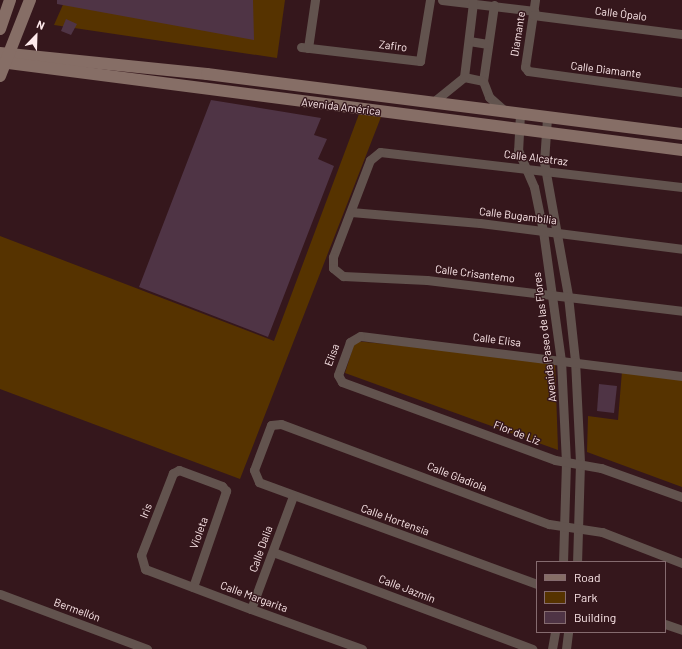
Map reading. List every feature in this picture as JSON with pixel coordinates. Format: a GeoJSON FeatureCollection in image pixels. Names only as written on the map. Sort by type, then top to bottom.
{"type":"FeatureCollection","features":[{"type":"Feature","properties":{"kind":"main road"},"geometry":{"type":"LineString","coordinates":[[0,29],[10,0]]}},
{"type":"Feature","properties":{"kind":"main road"},"geometry":{"type":"LineString","coordinates":[[0,76],[4,58],[30,0]]}},
{"type":"Feature","properties":{"kind":"main road","name":"Avenida América"},"geometry":{"type":"LineString","coordinates":[[4,58],[337,91],[682,134]]}},
{"type":"Feature","properties":{"kind":"main road","name":"Avenida América"},"geometry":{"type":"LineString","coordinates":[[4,58],[336,106],[682,150]]}},
{"type":"Feature","properties":{"kind":"main road"},"geometry":{"type":"LineString","coordinates":[[336,106],[342,101],[337,91]]}},
{"type":"Feature","properties":{"kind":"main road"},"geometry":{"type":"LineString","coordinates":[[361,94],[356,102],[361,109]]}},
{"type":"Feature","properties":{"kind":"street","name":"Zafiro"},"geometry":{"type":"LineString","coordinates":[[315,0],[304,47],[421,61],[430,0]]}},
{"type":"Feature","properties":{"kind":"street","name":"Calle Ópalo"},"geometry":{"type":"LineString","coordinates":[[442,0],[494,5],[534,13],[682,34]]}},
{"type":"Feature","properties":{"kind":"street","name":"Diamante"},"geometry":{"type":"LineString","coordinates":[[528,71],[535,0]]}},
{"type":"Feature","properties":{"kind":"street"},"geometry":{"type":"LineString","coordinates":[[431,103],[446,96],[464,77],[473,3]]}},
{"type":"Feature","properties":{"kind":"street"},"geometry":{"type":"LineString","coordinates":[[494,5],[483,81],[489,97],[507,113]]}},
{"type":"Feature","properties":{"kind":"street"},"geometry":{"type":"LineString","coordinates":[[469,41],[488,44]]}},
{"type":"Feature","properties":{"kind":"street","name":"Calle Diamante"},"geometry":{"type":"LineString","coordinates":[[528,71],[682,92]]}},
{"type":"Feature","properties":{"kind":"street"},"geometry":{"type":"LineString","coordinates":[[464,77],[483,81]]}},
{"type":"Feature","properties":{"kind":"street","name":"Avenida Paseo de las Flores"},"geometry":{"type":"LineString","coordinates":[[520,114],[518,150],[534,187],[553,294],[561,360],[566,462],[563,561]]}},
{"type":"Feature","properties":{"kind":"street"},"geometry":{"type":"LineString","coordinates":[[547,118],[545,171],[568,296],[575,360],[580,463],[577,561]]}},
{"type":"Feature","properties":{"kind":"street","name":"Calle Alcatraz"},"geometry":{"type":"LineString","coordinates":[[351,212],[373,156],[387,152],[682,187]]}},
{"type":"Feature","properties":{"kind":"street","name":"Calle Bugambilia"},"geometry":{"type":"LineString","coordinates":[[351,212],[543,231],[682,249]]}},
{"type":"Feature","properties":{"kind":"street","name":"Calle Crisantemo"},"geometry":{"type":"LineString","coordinates":[[351,212],[333,257],[332,268],[337,274],[553,294],[682,311]]}},
{"type":"Feature","properties":{"kind":"street","name":"Calle Elisa"},"geometry":{"type":"LineString","coordinates":[[357,336],[561,360],[575,360],[682,376]]}},
{"type":"Feature","properties":{"kind":"street","name":"Elisa"},"geometry":{"type":"LineString","coordinates":[[345,383],[338,375],[350,342],[357,336]]}},
{"type":"Feature","properties":{"kind":"street","name":"Flor de Liz"},"geometry":{"type":"LineString","coordinates":[[345,383],[566,462],[580,463],[682,497]]}},
{"type":"Feature","properties":{"kind":"street","name":"Calle Gladiola"},"geometry":{"type":"LineString","coordinates":[[254,470],[271,425],[281,424],[565,527],[602,532],[682,562]]}},
{"type":"Feature","properties":{"kind":"street","name":"Violeta"},"geometry":{"type":"LineString","coordinates":[[179,470],[225,488],[226,496],[193,587]]}},
{"type":"Feature","properties":{"kind":"street","name":"Iris"},"geometry":{"type":"LineString","coordinates":[[142,564],[141,555],[170,480],[179,470]]}},
{"type":"Feature","properties":{"kind":"street","name":"Calle Hortensia"},"geometry":{"type":"LineString","coordinates":[[254,470],[259,482],[293,496],[536,584]]}},
{"type":"Feature","properties":{"kind":"street","name":"Calle Dalia"},"geometry":{"type":"LineString","coordinates":[[251,609],[293,496]]}},
{"type":"Feature","properties":{"kind":"street","name":"Calle Jazmín"},"geometry":{"type":"LineString","coordinates":[[273,552],[532,649]]}},
{"type":"Feature","properties":{"kind":"street","name":"Calle Margarita"},"geometry":{"type":"LineString","coordinates":[[142,564],[147,570],[362,649]]}},
{"type":"Feature","properties":{"kind":"street","name":"Bermellón"},"geometry":{"type":"LineString","coordinates":[[0,594],[147,649]]}},
{"type":"Feature","properties":{"kind":"street"},"geometry":{"type":"LineString","coordinates":[[666,624],[682,630]]}},
{"type":"Feature","properties":{"kind":"street"},"geometry":{"type":"LineString","coordinates":[[552,649],[555,633]]}},
{"type":"Feature","properties":{"kind":"street"},"geometry":{"type":"LineString","coordinates":[[566,649],[568,633]]}},
{"type":"Feature","properties":{"kind":"green space"},"geometry":{"type":"Polygon","coordinates":[[[65,0],[285,0],[277,58],[54,25],[65,0]]]}},
{"type":"Feature","properties":{"kind":"green space"},"geometry":{"type":"Polygon","coordinates":[[[359,114],[381,117],[240,479],[0,389],[0,236],[274,341],[359,114]]]}},
{"type":"Feature","properties":{"kind":"green space"},"geometry":{"type":"Polygon","coordinates":[[[355,341],[555,361],[558,450],[345,373],[355,341]]]}},
{"type":"Feature","properties":{"kind":"green space"},"geometry":{"type":"Polygon","coordinates":[[[622,371],[682,380],[682,487],[587,452],[588,416],[618,420],[622,371]]]}},
{"type":"Feature","properties":{"kind":"building"},"geometry":{"type":"Polygon","coordinates":[[[57,0],[253,0],[254,40],[57,4],[57,0]]]}},
{"type":"Feature","properties":{"kind":"building"},"geometry":{"type":"Polygon","coordinates":[[[66,19],[77,24],[71,35],[61,31],[66,19]]]}},
{"type":"Feature","properties":{"kind":"building"},"geometry":{"type":"Polygon","coordinates":[[[211,100],[321,118],[314,135],[327,139],[318,159],[334,166],[268,337],[139,287],[211,100]]]}},
{"type":"Feature","properties":{"kind":"building"},"geometry":{"type":"Polygon","coordinates":[[[599,384],[617,386],[614,413],[597,411],[599,384]]]}}]}
